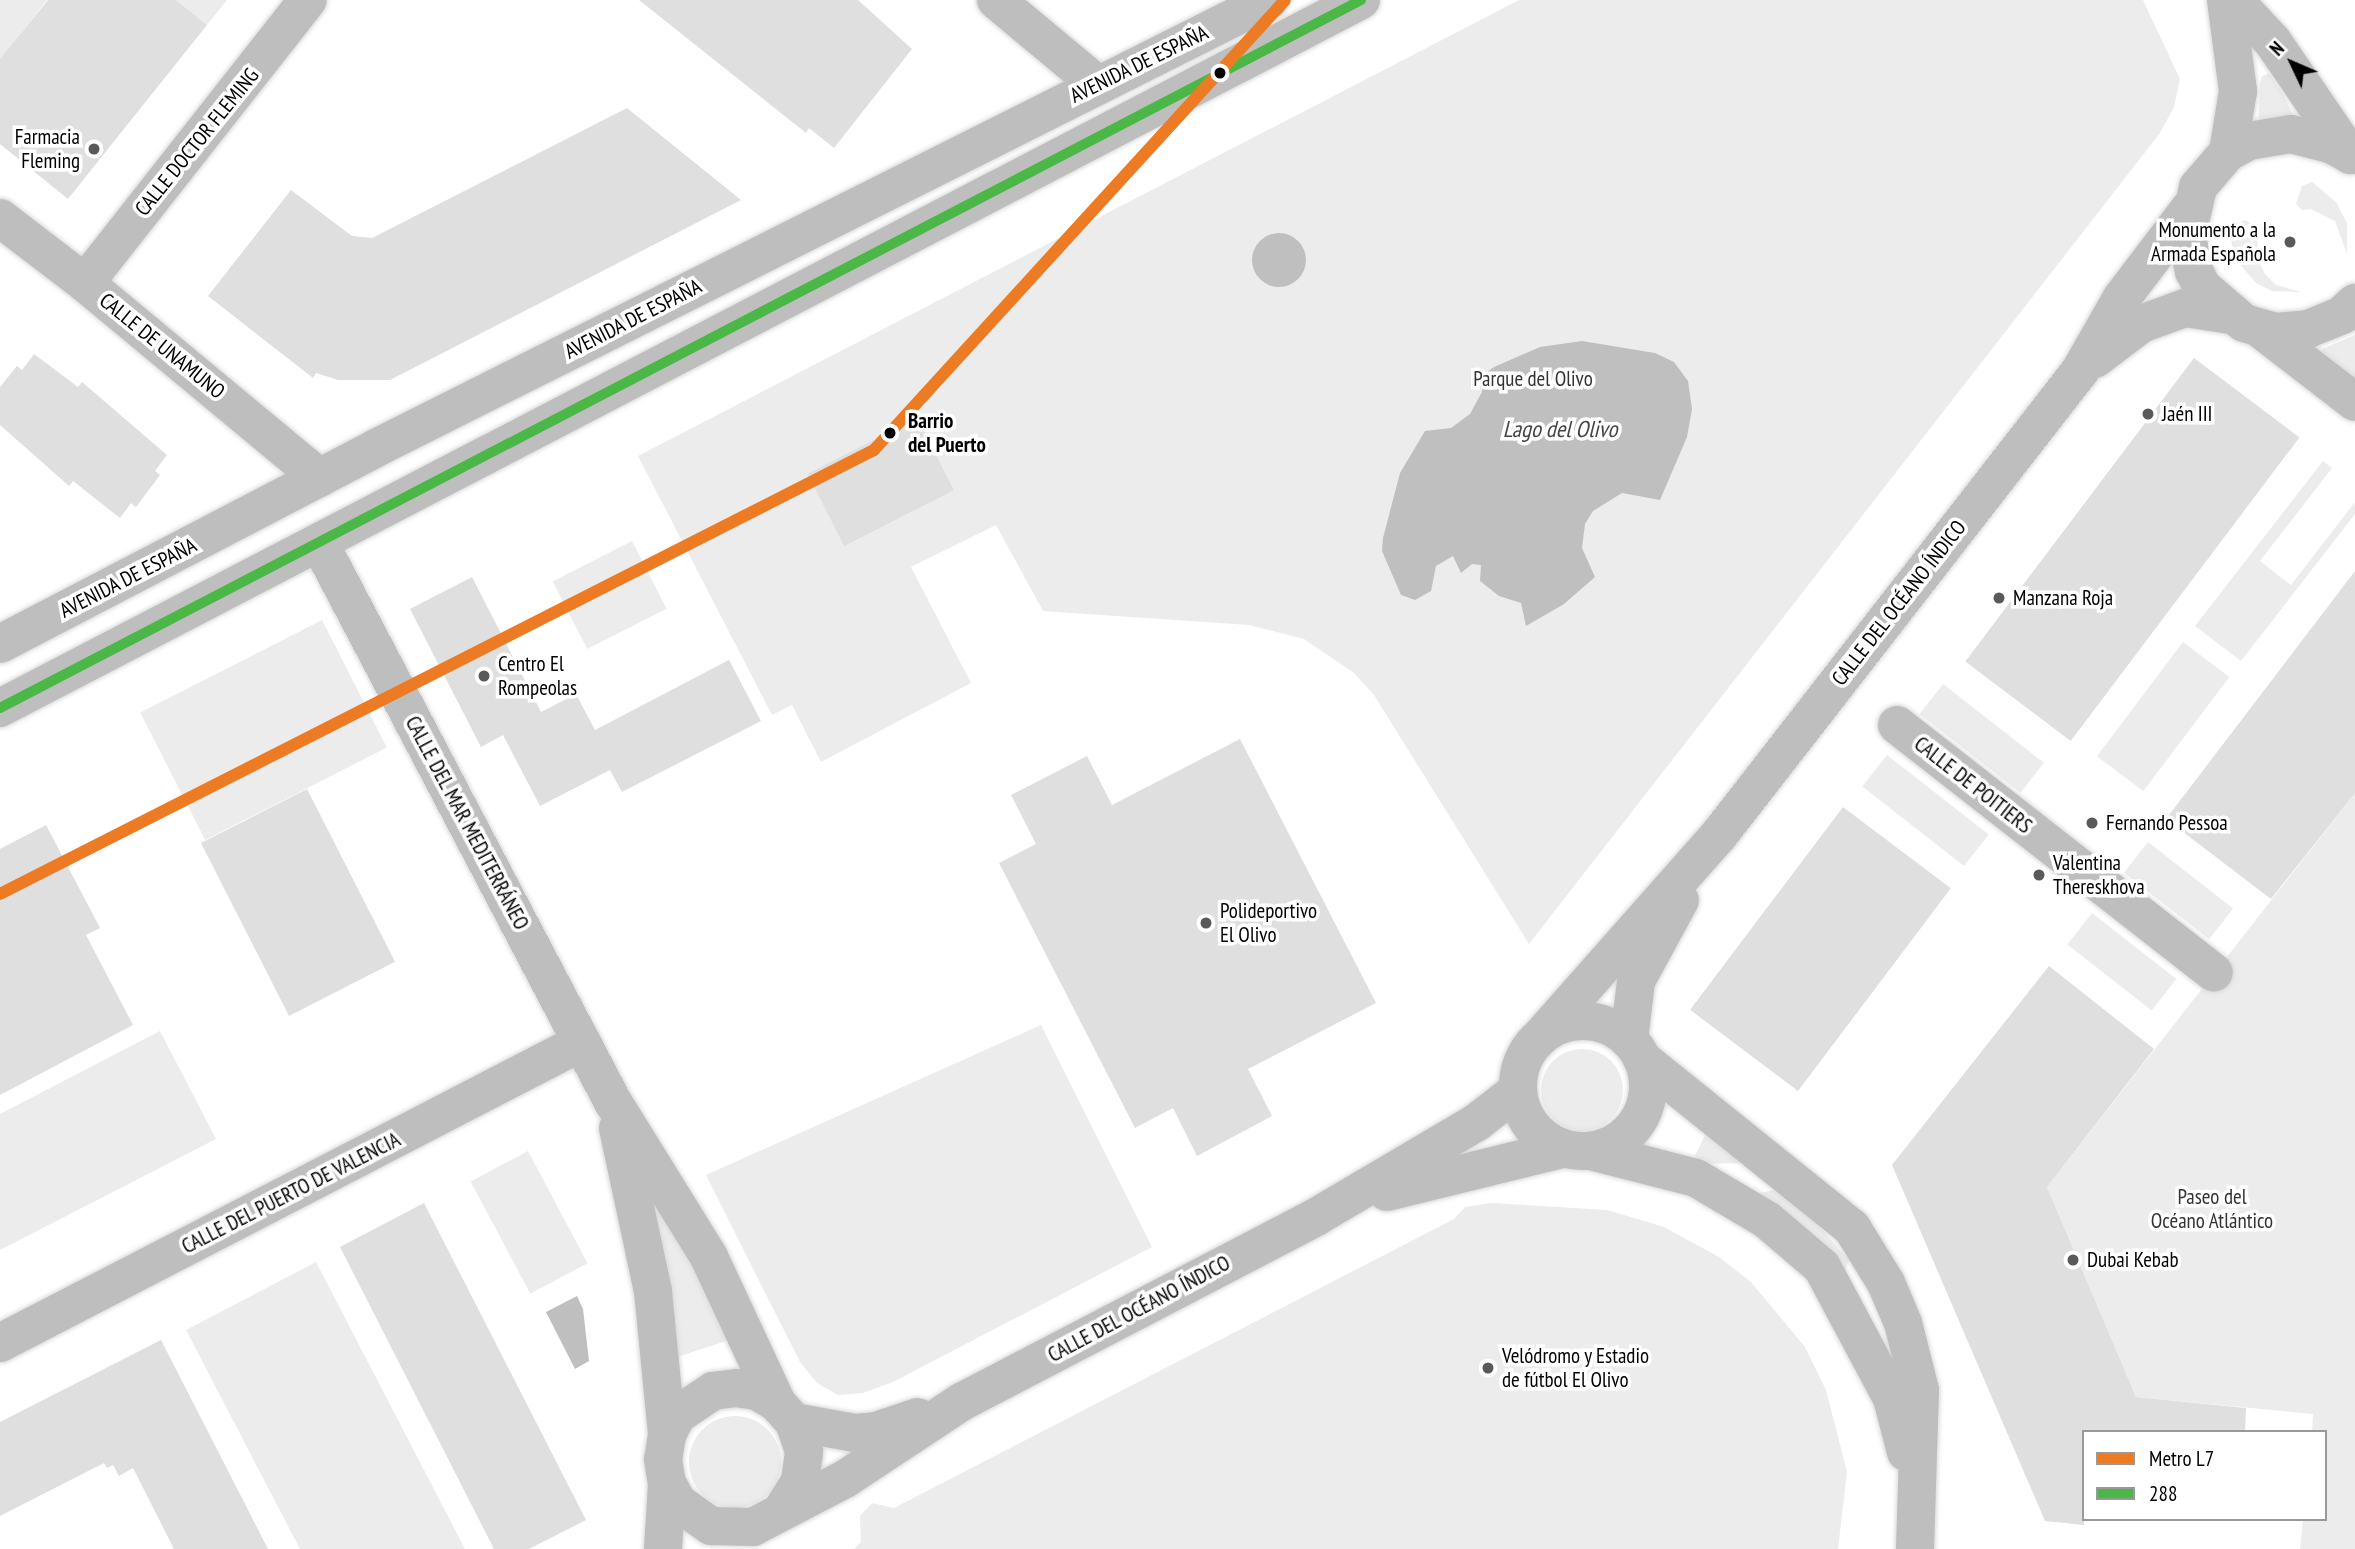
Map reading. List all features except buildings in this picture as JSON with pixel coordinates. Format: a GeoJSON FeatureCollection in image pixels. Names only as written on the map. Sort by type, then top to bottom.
{"type":"FeatureCollection","features":[{"type":"Feature","properties":{"kind":"street","name":"CALLE DOCTOR FLEMING"},"geometry":{"type":"LineString","coordinates":[[85,283],[308,0]]}},
{"type":"Feature","properties":{"kind":"street"},"geometry":{"type":"LineString","coordinates":[[996,0],[1098,85]]}},
{"type":"Feature","properties":{"kind":"street","name":"AVENIDA DE ESPAÑA"},"geometry":{"type":"LineString","coordinates":[[0,644],[320,478],[1269,0]]}},
{"type":"Feature","properties":{"kind":"street","name":"AVENIDA DE ESPAÑA"},"geometry":{"type":"LineString","coordinates":[[0,708],[320,544],[1361,0]]}},
{"type":"Feature","properties":{"kind":"street"},"geometry":{"type":"LineString","coordinates":[[2226,0],[2238,91],[2228,152]]}},
{"type":"Feature","properties":{"kind":"street"},"geometry":{"type":"LineString","coordinates":[[2234,0],[2273,43],[2353,159]]}},
{"type":"Feature","properties":{"kind":"street"},"geometry":{"type":"LineString","coordinates":[[2228,152],[2249,141],[2291,134],[2330,144],[2353,159]]}},
{"type":"Feature","properties":{"kind":"street","name":"CALLE DEL OCÉANO ÍNDICO"},"geometry":{"type":"LineString","coordinates":[[1542,1035],[1719,835],[2080,371],[2122,299],[2190,208],[2198,187],[2228,152]]}},
{"type":"Feature","properties":{"kind":"street"},"geometry":{"type":"LineString","coordinates":[[2190,208],[2187,236],[2194,271],[2213,300],[2355,402]]}},
{"type":"Feature","properties":{"kind":"street","name":"CALLE DE UNAMUNO"},"geometry":{"type":"LineString","coordinates":[[0,218],[85,283],[320,478]]}},
{"type":"Feature","properties":{"kind":"street","name":"CALLE DEL OCÉANO ÍNDICO"},"geometry":{"type":"LineString","coordinates":[[2080,371],[2141,324],[2185,308],[2245,322],[2308,329],[2342,315],[2355,303]]}},
{"type":"Feature","properties":{"kind":"street","name":"CALLE DEL MAR MEDITERRÁNEO"},"geometry":{"type":"LineString","coordinates":[[320,544],[613,1102],[709,1257],[785,1412]]}},
{"type":"Feature","properties":{"kind":"street","name":"CALLE DE POITIERS"},"geometry":{"type":"LineString","coordinates":[[1897,725],[2214,973]]}},
{"type":"Feature","properties":{"kind":"street","name":"CALLE DEL OCÉANO ÍNDICO"},"geometry":{"type":"LineString","coordinates":[[1636,1050],[1631,1001],[1643,964],[1719,835]]}},
{"type":"Feature","properties":{"kind":"street"},"geometry":{"type":"LineString","coordinates":[[1797,1179],[1696,1178],[1577,1150],[1531,1126],[1517,1091],[1528,1050],[1542,1035],[1577,1021],[1614,1028],[1636,1050],[1797,1179],[1852,1228],[1886,1283],[1903,1323],[1920,1390],[1919,1501],[1914,1549]]}},
{"type":"Feature","properties":{"kind":"street","name":"CALLE DEL PUERTO DE VALENCIA"},"geometry":{"type":"LineString","coordinates":[[0,1343],[582,1042]]}},
{"type":"Feature","properties":{"kind":"street"},"geometry":{"type":"LineString","coordinates":[[1577,1150],[1619,1139],[1640,1118],[1647,1088],[1636,1050]]}},
{"type":"Feature","properties":{"kind":"street","name":"CALLE DEL OCÉANO ÍNDICO"},"geometry":{"type":"LineString","coordinates":[[779,1513],[845,1479],[963,1401],[1316,1217],[1477,1122],[1517,1091]]}},
{"type":"Feature","properties":{"kind":"street","name":"CALLE DEL MAR MEDITERRÁNEO"},"geometry":{"type":"LineString","coordinates":[[613,1102],[653,1291],[667,1435]]}},
{"type":"Feature","properties":{"kind":"street","name":"CALLE DEL OCÉANO ÍNDICO"},"geometry":{"type":"LineString","coordinates":[[1316,1217],[1406,1185],[1577,1150]]}},
{"type":"Feature","properties":{"kind":"street"},"geometry":{"type":"LineString","coordinates":[[1696,1178],[1767,1220],[1822,1267],[1892,1398],[1919,1501]]}},
{"type":"Feature","properties":{"kind":"street"},"geometry":{"type":"LineString","coordinates":[[663,1549],[667,1483],[663,1459],[667,1435],[677,1415],[713,1391],[757,1391],[785,1412],[804,1466],[794,1496],[752,1549]]}},
{"type":"Feature","properties":{"kind":"street","name":"CALLE DEL OCÉANO ÍNDICO"},"geometry":{"type":"LineString","coordinates":[[785,1412],[836,1432],[876,1432],[963,1401]]}},
{"type":"Feature","properties":{"kind":"street"},"geometry":{"type":"LineString","coordinates":[[667,1483],[692,1517],[711,1526],[743,1528],[779,1513]]}},
{"type":"Feature","properties":{"kind":"green space"},"geometry":{"type":"Polygon","coordinates":[[[0,0],[47,0],[0,60],[0,0]]]}},
{"type":"Feature","properties":{"kind":"green space"},"geometry":{"type":"Polygon","coordinates":[[[176,0],[227,0],[207,25],[176,0]]]}},
{"type":"Feature","properties":{"kind":"green space","name":"Parque del Olivo"},"geometry":{"type":"Polygon","coordinates":[[[1519,0],[2143,0],[2180,79],[2174,107],[2160,133],[1529,944],[1374,695],[1354,673],[1304,639],[1249,625],[1043,611],[996,525],[911,567],[971,683],[821,762],[792,705],[772,715],[638,456],[1519,0]]]}},
{"type":"Feature","properties":{"kind":"green space"},"geometry":{"type":"Polygon","coordinates":[[[2269,73],[2297,123],[2258,128],[2260,84],[2262,76],[2269,73]]]}},
{"type":"Feature","properties":{"kind":"green space"},"geometry":{"type":"Polygon","coordinates":[[[2312,182],[2336,202],[2347,223],[2347,254],[2335,221],[2311,209],[2302,210],[2296,204],[2302,186],[2312,182]]]}},
{"type":"Feature","properties":{"kind":"green space"},"geometry":{"type":"Polygon","coordinates":[[[2243,220],[2257,225],[2258,260],[2265,274],[2276,285],[2301,292],[2272,291],[2256,283],[2243,268],[2233,253],[2231,238],[2243,220]]]}},
{"type":"Feature","properties":{"kind":"green space"},"geometry":{"type":"Polygon","coordinates":[[[2355,335],[2355,381],[2320,350],[2355,335]]]}},
{"type":"Feature","properties":{"kind":"green space"},"geometry":{"type":"Polygon","coordinates":[[[2323,461],[2332,468],[2260,561],[2291,585],[2355,502],[2355,514],[2241,661],[2195,626],[2323,461]]]}},
{"type":"Feature","properties":{"kind":"green space"},"geometry":{"type":"Polygon","coordinates":[[[632,541],[667,609],[587,649],[553,581],[632,541]]]}},
{"type":"Feature","properties":{"kind":"green space"},"geometry":{"type":"Polygon","coordinates":[[[322,620],[387,747],[205,840],[140,713],[322,620]]]}},
{"type":"Feature","properties":{"kind":"green space"},"geometry":{"type":"Polygon","coordinates":[[[2183,642],[2229,677],[2143,791],[2097,756],[2183,642]]]}},
{"type":"Feature","properties":{"kind":"green space"},"geometry":{"type":"Polygon","coordinates":[[[1943,684],[2044,763],[2020,793],[1920,714],[1943,684]]]}},
{"type":"Feature","properties":{"kind":"green space"},"geometry":{"type":"Polygon","coordinates":[[[1887,755],[1989,834],[1964,866],[1862,787],[1887,755]]]}},
{"type":"Feature","properties":{"kind":"green space","name":"Paseo del Océano Atlántico"},"geometry":{"type":"Polygon","coordinates":[[[2355,793],[2355,1549],[2300,1549],[2303,1521],[2327,1521],[2327,1430],[2312,1430],[2313,1414],[2136,1397],[2047,1187],[2355,793]]]}},
{"type":"Feature","properties":{"kind":"green space"},"geometry":{"type":"Polygon","coordinates":[[[2148,842],[2233,908],[2209,939],[2124,873],[2148,842]]]}},
{"type":"Feature","properties":{"kind":"green space"},"geometry":{"type":"Polygon","coordinates":[[[2092,913],[2176,979],[2152,1010],[2067,945],[2092,913]]]}},
{"type":"Feature","properties":{"kind":"green space"},"geometry":{"type":"Polygon","coordinates":[[[1041,1025],[1152,1247],[893,1382],[863,1393],[838,1395],[817,1383],[800,1362],[706,1175],[1041,1025]]]}},
{"type":"Feature","properties":{"kind":"green space"},"geometry":{"type":"Polygon","coordinates":[[[160,1031],[216,1139],[0,1250],[0,1114],[160,1031]]]}},
{"type":"Feature","properties":{"kind":"green space"},"geometry":{"type":"Polygon","coordinates":[[[1574,1049],[1590,1049],[1605,1056],[1616,1067],[1623,1082],[1620,1106],[1611,1119],[1590,1131],[1574,1131],[1559,1124],[1548,1113],[1541,1098],[1541,1082],[1548,1067],[1559,1056],[1574,1049]]]}},
{"type":"Feature","properties":{"kind":"green space"},"geometry":{"type":"Polygon","coordinates":[[[1708,1129],[1755,1163],[1691,1164],[1708,1129]]]}},
{"type":"Feature","properties":{"kind":"green space"},"geometry":{"type":"Polygon","coordinates":[[[528,1151],[588,1263],[530,1294],[471,1182],[528,1151]]]}},
{"type":"Feature","properties":{"kind":"green space"},"geometry":{"type":"Polygon","coordinates":[[[1785,1188],[1849,1260],[1844,1273],[1749,1195],[1785,1188]]]}},
{"type":"Feature","properties":{"kind":"green space"},"geometry":{"type":"Polygon","coordinates":[[[648,1193],[735,1338],[671,1359],[648,1193]]]}},
{"type":"Feature","properties":{"kind":"green space","name":"Velódromo y Estadio de fútbol El Olivo"},"geometry":{"type":"Polygon","coordinates":[[[1491,1203],[1607,1210],[1664,1227],[1719,1257],[1751,1282],[1805,1347],[1826,1390],[1847,1472],[1838,1549],[854,1549],[861,1542],[860,1516],[872,1503],[894,1508],[1454,1219],[1465,1207],[1491,1203]]]}},
{"type":"Feature","properties":{"kind":"green space"},"geometry":{"type":"Polygon","coordinates":[[[316,1262],[465,1549],[300,1549],[186,1330],[316,1262]]]}},
{"type":"Feature","properties":{"kind":"green space"},"geometry":{"type":"Polygon","coordinates":[[[726,1416],[744,1416],[761,1423],[774,1436],[781,1453],[781,1471],[774,1488],[761,1501],[744,1508],[726,1508],[709,1501],[696,1488],[689,1471],[689,1453],[696,1436],[709,1423],[726,1416]]]}},
{"type":"Feature","properties":{"kind":"water"},"geometry":{"type":"Polygon","coordinates":[[[1279,233],[1298,241],[1306,260],[1298,279],[1279,287],[1260,279],[1252,260],[1260,241],[1279,233]]]}},
{"type":"Feature","properties":{"kind":"water","name":"Lago del Olivo"},"geometry":{"type":"Polygon","coordinates":[[[1582,341],[1655,353],[1674,362],[1688,381],[1692,409],[1687,437],[1660,500],[1622,493],[1593,511],[1585,524],[1582,548],[1595,577],[1564,604],[1526,626],[1521,603],[1499,596],[1480,581],[1481,565],[1472,564],[1461,573],[1453,556],[1436,566],[1431,591],[1415,600],[1401,595],[1382,551],[1383,538],[1400,473],[1425,431],[1451,428],[1470,414],[1482,392],[1483,375],[1494,367],[1540,347],[1582,341]]]}},
{"type":"Feature","properties":{"kind":"water"},"geometry":{"type":"Polygon","coordinates":[[[577,1296],[583,1309],[589,1361],[575,1369],[546,1312],[577,1296]]]}},
{"type":"Feature","properties":{"kind":"metro line","name":"L7"},"geometry":{"type":"LineString","coordinates":[[0,894],[874,450],[1285,0]]}},
{"type":"Feature","properties":{"kind":"transit line","name":"288"},"geometry":{"type":"LineString","coordinates":[[0,708],[1361,0]]}},
{"type":"Feature","properties":{"kind":"place","name":"Farmacia Fleming"},"geometry":{"type":"Point","coordinates":[94,149]}},
{"type":"Feature","properties":{"kind":"place","name":"Monumento a la Armada Española"},"geometry":{"type":"Point","coordinates":[2290,242]}},
{"type":"Feature","properties":{"kind":"place","name":"Jaén III"},"geometry":{"type":"Point","coordinates":[2148,414]}},
{"type":"Feature","properties":{"kind":"place","name":"Barrio del Puerto"},"geometry":{"type":"Point","coordinates":[890,433]}},
{"type":"Feature","properties":{"kind":"place","name":"Manzana Roja"},"geometry":{"type":"Point","coordinates":[1999,598]}},
{"type":"Feature","properties":{"kind":"place","name":"Centro El Rompeolas"},"geometry":{"type":"Point","coordinates":[484,676]}},
{"type":"Feature","properties":{"kind":"place","name":"Fernando Pessoa"},"geometry":{"type":"Point","coordinates":[2092,823]}},
{"type":"Feature","properties":{"kind":"place","name":"Valentina Thereskhova"},"geometry":{"type":"Point","coordinates":[2039,875]}},
{"type":"Feature","properties":{"kind":"place","name":"Polideportivo El Olivo"},"geometry":{"type":"Point","coordinates":[1206,923]}},
{"type":"Feature","properties":{"kind":"place","name":"Dubai Kebab"},"geometry":{"type":"Point","coordinates":[2073,1260]}},
{"type":"Feature","properties":{"kind":"place","name":"Velódromo y Estadio de fútbol El Olivo"},"geometry":{"type":"Point","coordinates":[1488,1368]}}]}
